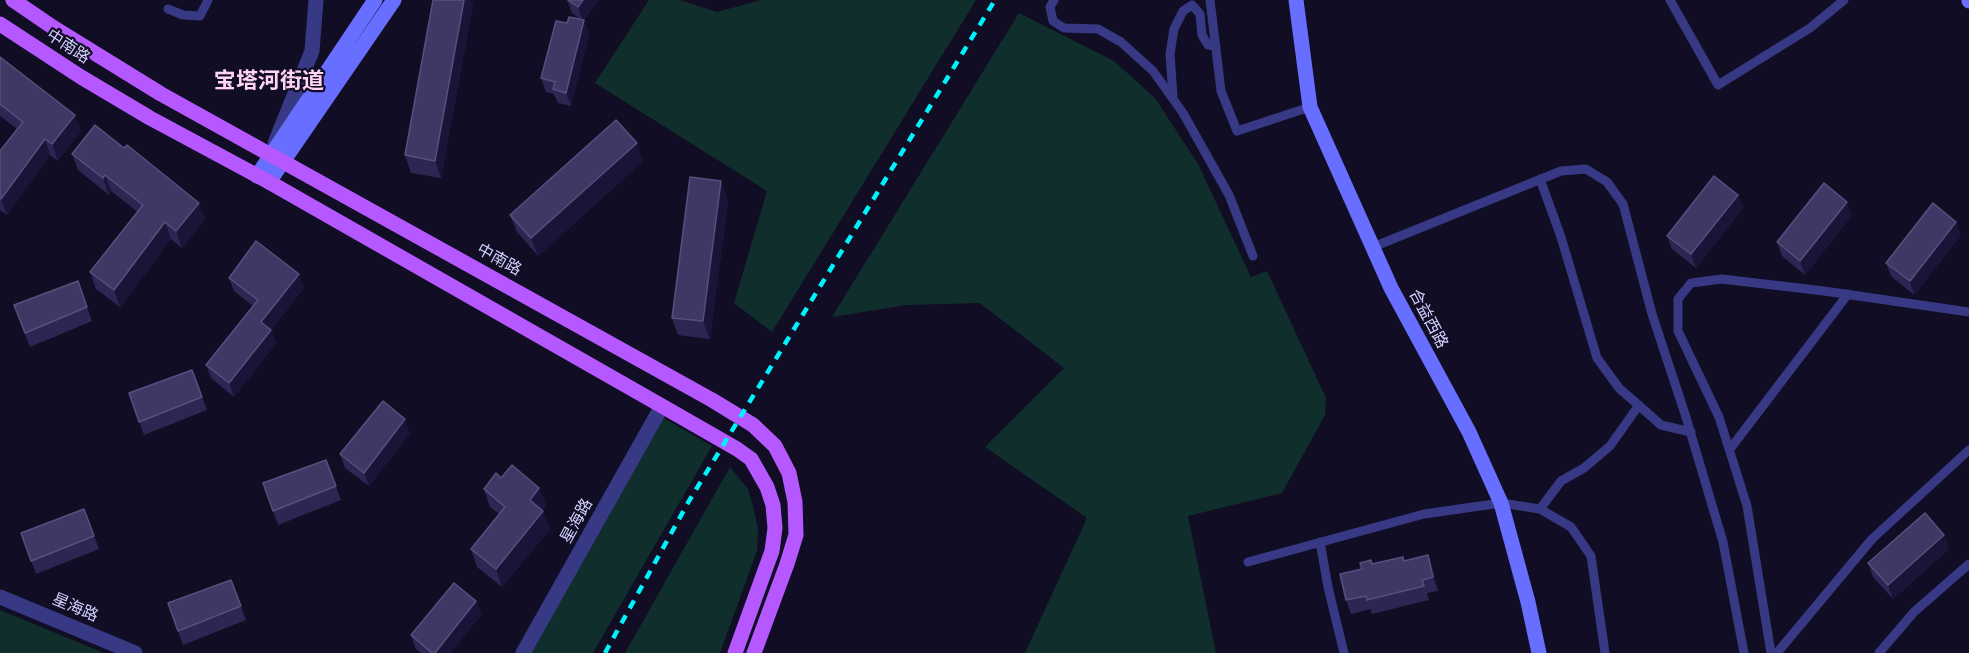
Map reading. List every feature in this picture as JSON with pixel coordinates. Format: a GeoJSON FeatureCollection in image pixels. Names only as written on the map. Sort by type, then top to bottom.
{"type":"FeatureCollection","features":[{"type":"Feature","properties":{"kind":"main road","name":"中南路"},"geometry":{"type":"LineString","coordinates":[[13,0],[161,94],[712,400],[753,425],[774,446],[789,472],[795,502],[796,535],[754,653]]}},
{"type":"Feature","properties":{"kind":"main road","name":"中南路"},"geometry":{"type":"LineString","coordinates":[[0,24],[81,77],[662,406],[751,459],[767,487],[773,505],[775,528],[772,551],[735,653]]}},
{"type":"Feature","properties":{"kind":"street"},"geometry":{"type":"LineString","coordinates":[[277,158],[312,51],[316,0]]}},
{"type":"Feature","properties":{"kind":"street"},"geometry":{"type":"LineString","coordinates":[[263,179],[375,0]]}},
{"type":"Feature","properties":{"kind":"street"},"geometry":{"type":"LineString","coordinates":[[277,158],[394,0]]}},
{"type":"Feature","properties":{"kind":"street","name":"合益西路"},"geometry":{"type":"LineString","coordinates":[[1296,0],[1310,106],[1391,288],[1469,432],[1501,503],[1528,602],[1539,653]]}},
{"type":"Feature","properties":{"kind":"street","name":"星海路"},"geometry":{"type":"LineString","coordinates":[[523,653],[662,406]]}},
{"type":"Feature","properties":{"kind":"street","name":"星海路"},"geometry":{"type":"LineString","coordinates":[[0,597],[135,653]]}},
{"type":"Feature","properties":{"kind":"lane"},"geometry":{"type":"LineString","coordinates":[[168,9],[183,15],[200,16],[208,0]]}},
{"type":"Feature","properties":{"kind":"lane"},"geometry":{"type":"LineString","coordinates":[[1054,0],[1050,7],[1053,21],[1064,28],[1098,29],[1121,42],[1153,71],[1183,113],[1229,195],[1253,256]]}},
{"type":"Feature","properties":{"kind":"lane"},"geometry":{"type":"LineString","coordinates":[[1210,0],[1221,91],[1237,131],[1310,106]]}},
{"type":"Feature","properties":{"kind":"lane"},"geometry":{"type":"LineString","coordinates":[[1670,0],[1718,85],[1810,28],[1844,0]]}},
{"type":"Feature","properties":{"kind":"lane"},"geometry":{"type":"LineString","coordinates":[[1174,100],[1170,54],[1174,29],[1183,11],[1192,6],[1200,14],[1202,35],[1208,45],[1216,46]]}},
{"type":"Feature","properties":{"kind":"lane"},"geometry":{"type":"LineString","coordinates":[[1372,247],[1561,171],[1586,168],[1607,182],[1623,204],[1652,314],[1723,543],[1744,653]]}},
{"type":"Feature","properties":{"kind":"lane"},"geometry":{"type":"LineString","coordinates":[[1540,179],[1561,237],[1597,358],[1619,388],[1661,425],[1690,432]]}},
{"type":"Feature","properties":{"kind":"lane"},"geometry":{"type":"LineString","coordinates":[[1771,653],[1748,506],[1719,417],[1678,331],[1678,299],[1691,283],[1722,279],[1848,294],[1969,312]]}},
{"type":"Feature","properties":{"kind":"lane"},"geometry":{"type":"LineString","coordinates":[[1730,449],[1848,294]]}},
{"type":"Feature","properties":{"kind":"lane"},"geometry":{"type":"LineString","coordinates":[[1540,509],[1561,481],[1584,468],[1610,446],[1639,405]]}},
{"type":"Feature","properties":{"kind":"lane"},"geometry":{"type":"LineString","coordinates":[[1777,653],[1872,539],[1969,450]]}},
{"type":"Feature","properties":{"kind":"lane"},"geometry":{"type":"LineString","coordinates":[[1248,562],[1424,514],[1501,503],[1540,509],[1571,528],[1590,556],[1605,653]]}},
{"type":"Feature","properties":{"kind":"lane"},"geometry":{"type":"LineString","coordinates":[[1320,542],[1344,653]]}},
{"type":"Feature","properties":{"kind":"lane"},"geometry":{"type":"LineString","coordinates":[[1879,653],[1914,612],[1969,564]]}},
{"type":"Feature","properties":{"kind":"green space"},"geometry":{"type":"Polygon","coordinates":[[[649,0],[680,0],[717,12],[761,0],[976,0],[772,332],[734,303],[767,191],[595,83],[649,0]]]}},
{"type":"Feature","properties":{"kind":"green space"},"geometry":{"type":"Polygon","coordinates":[[[1019,13],[1114,61],[1155,98],[1198,164],[1251,277],[1267,271],[1326,398],[1325,415],[1282,493],[1188,516],[1216,653],[1025,653],[1087,518],[985,447],[1064,368],[980,303],[906,305],[832,317],[1019,13]]]}},
{"type":"Feature","properties":{"kind":"green space"},"geometry":{"type":"Polygon","coordinates":[[[660,416],[712,446],[593,653],[530,653],[660,416]]]}},
{"type":"Feature","properties":{"kind":"green space"},"geometry":{"type":"Polygon","coordinates":[[[730,467],[748,489],[758,529],[757,551],[720,653],[625,653],[730,467]]]}},
{"type":"Feature","properties":{"kind":"green space"},"geometry":{"type":"Polygon","coordinates":[[[0,610],[104,653],[0,653],[0,610]]]}},
{"type":"Feature","properties":{"kind":"building"},"geometry":{"type":"Polygon","coordinates":[[[433,0],[464,0],[435,161],[405,155],[433,0]]]}},
{"type":"Feature","properties":{"kind":"building"},"geometry":{"type":"Polygon","coordinates":[[[568,0],[583,0],[578,7],[568,0]]]}},
{"type":"Feature","properties":{"kind":"building"},"geometry":{"type":"Polygon","coordinates":[[[569,17],[584,20],[566,93],[553,89],[555,82],[541,78],[556,21],[567,23],[569,17]]]}},
{"type":"Feature","properties":{"kind":"building"},"geometry":{"type":"Polygon","coordinates":[[[0,57],[75,115],[52,144],[45,139],[1,199],[0,151],[23,122],[0,104],[0,57]]]}},
{"type":"Feature","properties":{"kind":"building"},"geometry":{"type":"Polygon","coordinates":[[[616,120],[637,143],[531,238],[510,215],[616,120]]]}},
{"type":"Feature","properties":{"kind":"building"},"geometry":{"type":"Polygon","coordinates":[[[95,125],[124,148],[127,145],[199,203],[176,231],[165,222],[114,290],[90,272],[143,205],[105,175],[103,178],[72,154],[95,125]]]}},
{"type":"Feature","properties":{"kind":"building"},"geometry":{"type":"Polygon","coordinates":[[[1714,176],[1738,195],[1691,254],[1667,236],[1714,176]]]}},
{"type":"Feature","properties":{"kind":"building"},"geometry":{"type":"Polygon","coordinates":[[[690,177],[721,181],[703,321],[672,318],[690,177]]]}},
{"type":"Feature","properties":{"kind":"building"},"geometry":{"type":"Polygon","coordinates":[[[1824,183],[1847,202],[1800,261],[1777,242],[1824,183]]]}},
{"type":"Feature","properties":{"kind":"building"},"geometry":{"type":"Polygon","coordinates":[[[1933,203],[1956,222],[1910,281],[1886,263],[1933,203]]]}},
{"type":"Feature","properties":{"kind":"building"},"geometry":{"type":"Polygon","coordinates":[[[256,241],[299,274],[261,322],[271,330],[229,383],[206,365],[258,300],[229,278],[256,241]]]}},
{"type":"Feature","properties":{"kind":"building"},"geometry":{"type":"Polygon","coordinates":[[[78,281],[87,307],[25,333],[14,305],[78,281]]]}},
{"type":"Feature","properties":{"kind":"building"},"geometry":{"type":"Polygon","coordinates":[[[192,370],[202,397],[139,422],[129,393],[192,370]]]}},
{"type":"Feature","properties":{"kind":"building"},"geometry":{"type":"Polygon","coordinates":[[[383,401],[405,419],[364,473],[340,454],[383,401]]]}},
{"type":"Feature","properties":{"kind":"building"},"geometry":{"type":"Polygon","coordinates":[[[326,460],[336,486],[273,511],[263,483],[326,460]]]}},
{"type":"Feature","properties":{"kind":"building"},"geometry":{"type":"Polygon","coordinates":[[[512,465],[539,488],[530,500],[543,511],[496,569],[471,549],[505,507],[484,489],[496,473],[501,478],[512,465]]]}},
{"type":"Feature","properties":{"kind":"building"},"geometry":{"type":"Polygon","coordinates":[[[84,509],[94,536],[31,561],[21,533],[84,509]]]}},
{"type":"Feature","properties":{"kind":"building"},"geometry":{"type":"Polygon","coordinates":[[[1925,513],[1944,535],[1888,585],[1868,563],[1925,513]]]}},
{"type":"Feature","properties":{"kind":"building"},"geometry":{"type":"Polygon","coordinates":[[[1428,555],[1433,577],[1422,580],[1424,586],[1367,600],[1366,596],[1346,600],[1340,574],[1362,569],[1360,563],[1371,560],[1372,564],[1403,557],[1404,561],[1428,555]]]}},
{"type":"Feature","properties":{"kind":"building"},"geometry":{"type":"Polygon","coordinates":[[[231,580],[241,606],[178,631],[168,603],[231,580]]]}},
{"type":"Feature","properties":{"kind":"building"},"geometry":{"type":"Polygon","coordinates":[[[454,583],[476,601],[435,653],[432,653],[411,635],[454,583]]]}},
{"type":"Feature","properties":{"kind":"railway"},"geometry":{"type":"LineString","coordinates":[[605,653],[689,501],[995,0]]}},
{"type":"Feature","properties":{"kind":"district","name":"宝塔河街道"},"geometry":{"type":"Point","coordinates":[269,82]}}]}
